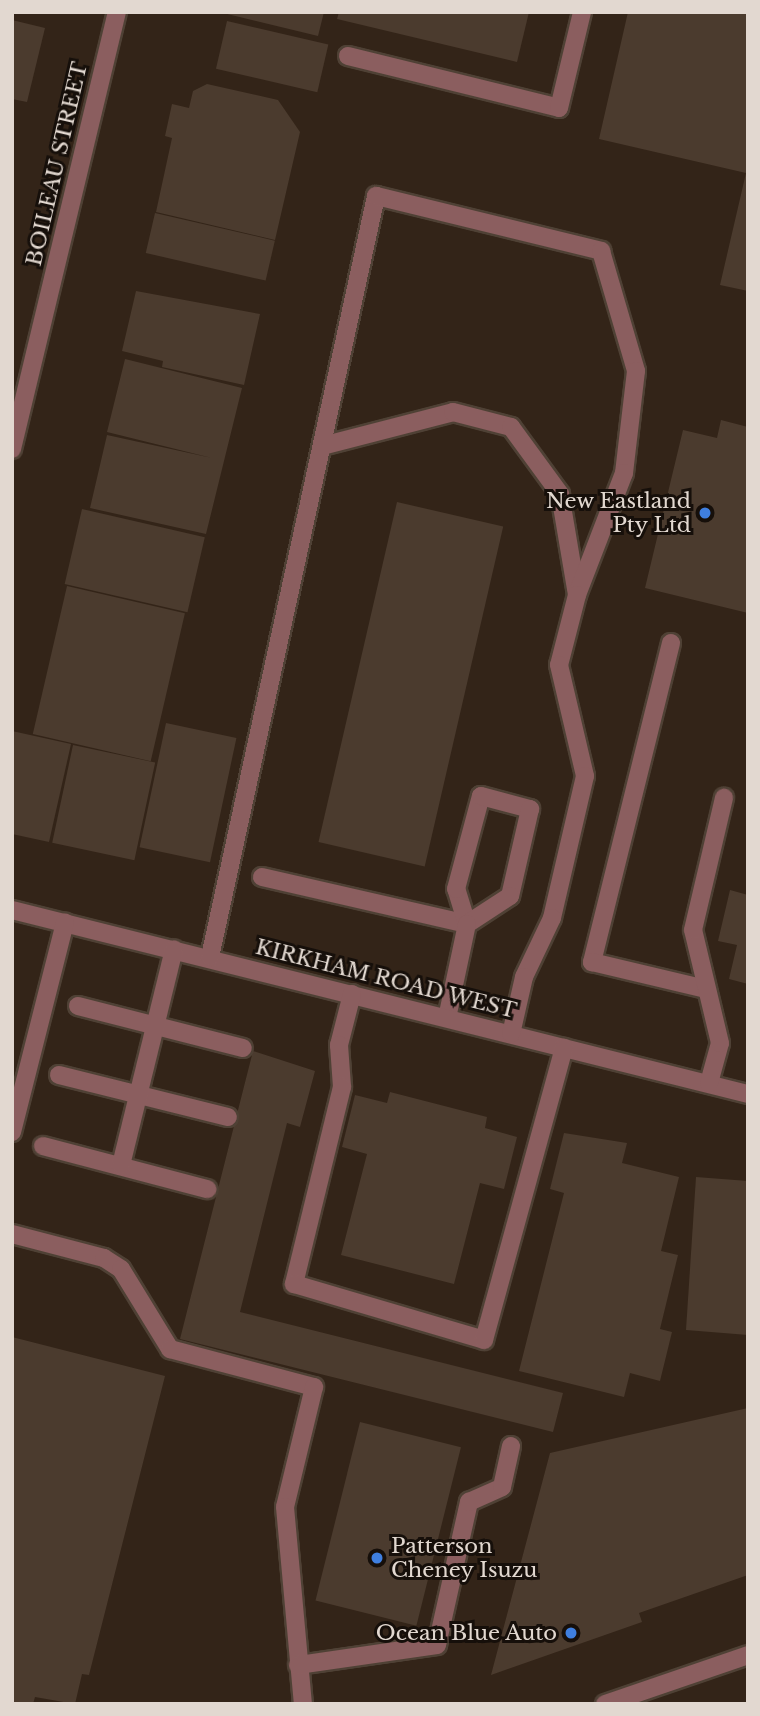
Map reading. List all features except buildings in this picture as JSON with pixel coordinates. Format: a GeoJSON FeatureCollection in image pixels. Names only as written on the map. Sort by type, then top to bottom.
{"type":"FeatureCollection","features":[{"type":"Feature","properties":{"kind":"street","name":"BOILEAU STREET"},"geometry":{"type":"LineString","coordinates":[[12,449],[117,12]]}},
{"type":"Feature","properties":{"kind":"street"},"geometry":{"type":"LineString","coordinates":[[348,56],[559,108],[582,12]]}},
{"type":"Feature","properties":{"kind":"street"},"geometry":{"type":"LineString","coordinates":[[209,957],[376,195],[601,251],[636,371],[624,473],[577,594],[559,665],[585,776],[552,918],[524,977],[511,1034]]}},
{"type":"Feature","properties":{"kind":"street"},"geometry":{"type":"LineString","coordinates":[[322,446],[453,412],[511,426],[560,494],[577,594]]}},
{"type":"Feature","properties":{"kind":"street"},"geometry":{"type":"LineString","coordinates":[[671,643],[592,962],[706,989]]}},
{"type":"Feature","properties":{"kind":"street"},"geometry":{"type":"LineString","coordinates":[[262,877],[467,924],[510,896],[530,809],[481,796],[456,889],[467,924],[447,1018]]}},
{"type":"Feature","properties":{"kind":"street"},"geometry":{"type":"LineString","coordinates":[[709,1083],[720,1043],[693,930],[724,798]]}},
{"type":"Feature","properties":{"kind":"street","name":"KIRKHAM ROAD WEST"},"geometry":{"type":"LineString","coordinates":[[12,910],[209,957],[748,1094]]}},
{"type":"Feature","properties":{"kind":"street"},"geometry":{"type":"LineString","coordinates":[[12,1132],[65,923]]}},
{"type":"Feature","properties":{"kind":"street"},"geometry":{"type":"LineString","coordinates":[[121,1166],[174,949]]}},
{"type":"Feature","properties":{"kind":"street"},"geometry":{"type":"LineString","coordinates":[[352,994],[339,1045],[342,1087],[294,1284],[484,1340],[565,1048]]}},
{"type":"Feature","properties":{"kind":"street"},"geometry":{"type":"LineString","coordinates":[[78,1006],[243,1048]]}},
{"type":"Feature","properties":{"kind":"street"},"geometry":{"type":"LineString","coordinates":[[59,1074],[228,1117]]}},
{"type":"Feature","properties":{"kind":"street"},"geometry":{"type":"LineString","coordinates":[[43,1146],[207,1189]]}},
{"type":"Feature","properties":{"kind":"street"},"geometry":{"type":"LineString","coordinates":[[12,1234],[104,1258],[121,1269],[170,1349],[314,1387],[285,1507],[303,1704]]}},
{"type":"Feature","properties":{"kind":"street"},"geometry":{"type":"LineString","coordinates":[[298,1665],[437,1645],[469,1502],[502,1487],[511,1446]]}},
{"type":"Feature","properties":{"kind":"street"},"geometry":{"type":"LineString","coordinates":[[605,1704],[748,1655]]}},
{"type":"Feature","properties":{"kind":"place","name":"New Eastland Pty Ltd"},"geometry":{"type":"Point","coordinates":[705,513]}},
{"type":"Feature","properties":{"kind":"place","name":"Patterson Cheney Isuzu"},"geometry":{"type":"Point","coordinates":[377,1558]}},
{"type":"Feature","properties":{"kind":"place","name":"Ocean Blue Auto"},"geometry":{"type":"Point","coordinates":[571,1633]}}]}
